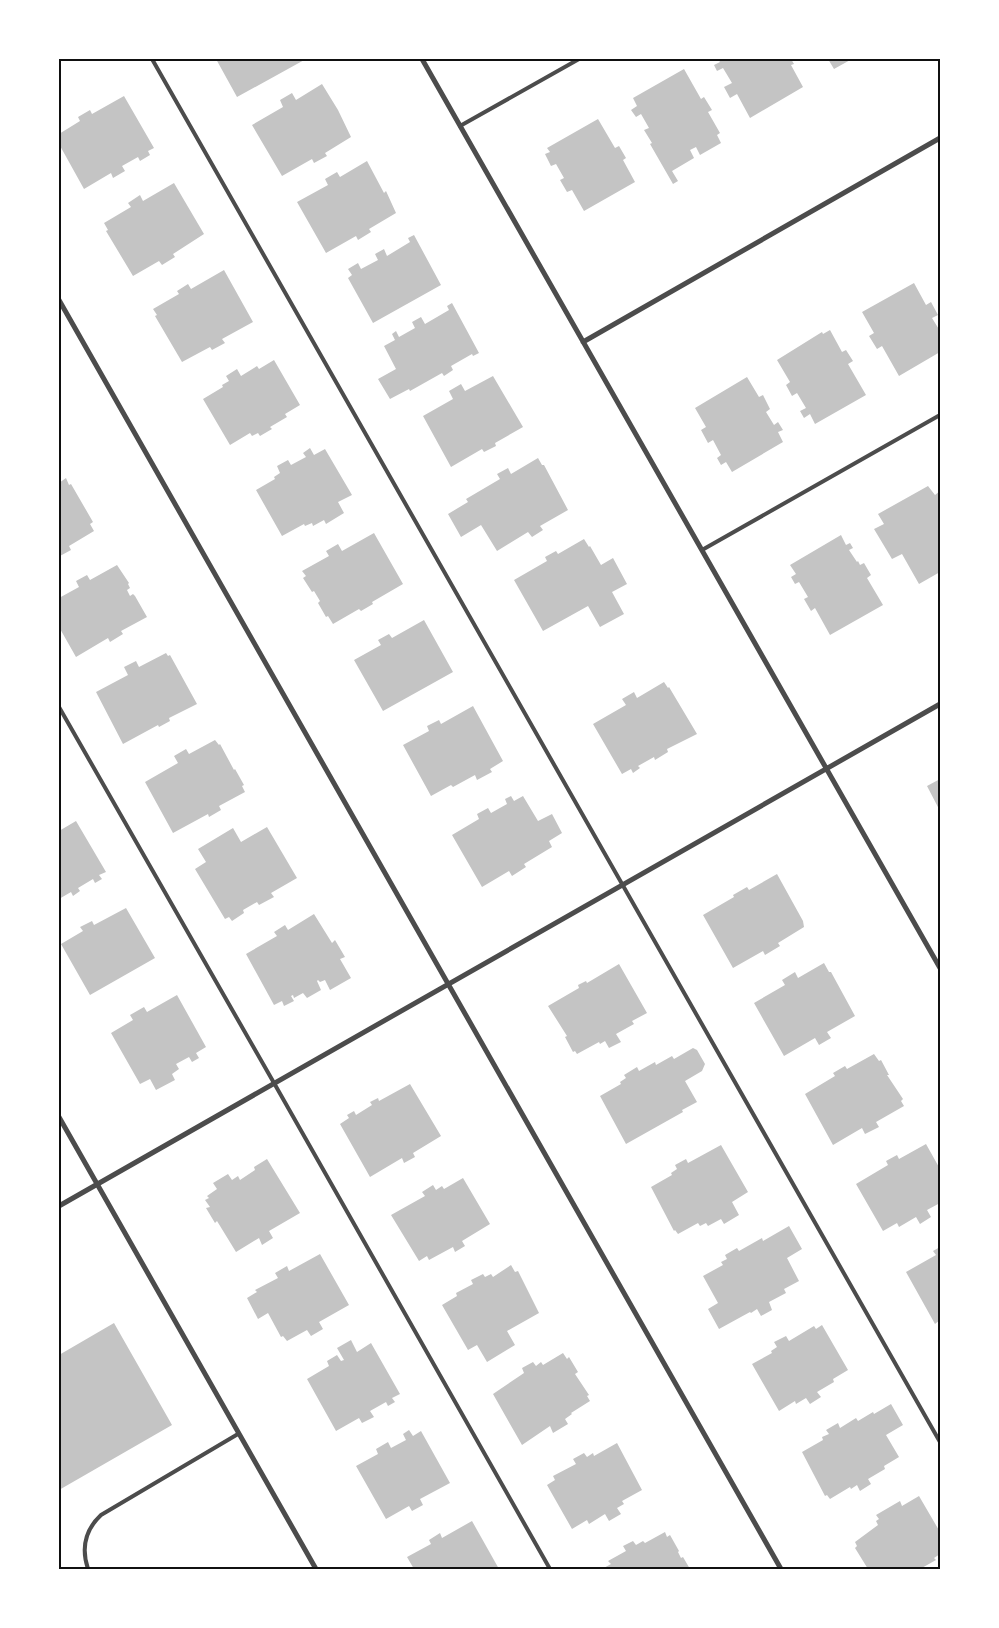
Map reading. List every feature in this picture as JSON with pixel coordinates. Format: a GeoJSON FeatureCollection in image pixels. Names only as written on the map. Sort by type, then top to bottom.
{"type":"FeatureCollection","features":[{"type":"Feature","properties":{"kind":"street"},"geometry":{"type":"LineString","coordinates":[[422,59],[940,968]]}},
{"type":"Feature","properties":{"kind":"street"},"geometry":{"type":"LineString","coordinates":[[583,342],[940,138]]}},
{"type":"Feature","properties":{"kind":"street"},"geometry":{"type":"LineString","coordinates":[[59,300],[781,1569]]}},
{"type":"Feature","properties":{"kind":"street"},"geometry":{"type":"LineString","coordinates":[[59,1206],[940,704]]}},
{"type":"Feature","properties":{"kind":"street"},"geometry":{"type":"LineString","coordinates":[[59,1117],[316,1569]]}},
{"type":"Feature","properties":{"kind":"lane"},"geometry":{"type":"LineString","coordinates":[[152,59],[940,1442]]}},
{"type":"Feature","properties":{"kind":"lane"},"geometry":{"type":"LineString","coordinates":[[460,126],[579,59]]}},
{"type":"Feature","properties":{"kind":"lane"},"geometry":{"type":"LineString","coordinates":[[702,550],[940,415]]}},
{"type":"Feature","properties":{"kind":"lane"},"geometry":{"type":"LineString","coordinates":[[59,707],[550,1569]]}},
{"type":"Feature","properties":{"kind":"lane"},"geometry":{"type":"LineString","coordinates":[[88,1569],[84,1550],[85,1540],[91,1526],[101,1515],[238,1434]]}},
{"type":"Feature","properties":{"kind":"building"},"geometry":{"type":"Polygon","coordinates":[[[216,59],[306,59],[237,97],[216,59]]]}},
{"type":"Feature","properties":{"kind":"building"},"geometry":{"type":"Polygon","coordinates":[[[718,59],[791,59],[794,64],[791,65],[803,87],[750,118],[737,94],[730,98],[724,87],[732,83],[723,68],[717,71],[714,65],[720,62],[718,59]]]}},
{"type":"Feature","properties":{"kind":"building"},"geometry":{"type":"Polygon","coordinates":[[[828,59],[852,59],[834,69],[828,59]]]}},
{"type":"Feature","properties":{"kind":"building"},"geometry":{"type":"Polygon","coordinates":[[[684,69],[701,99],[704,97],[712,110],[708,112],[720,133],[717,135],[721,143],[700,155],[696,147],[690,150],[694,158],[672,171],[678,181],[673,184],[644,130],[649,128],[641,114],[636,117],[631,110],[637,106],[633,98],[684,69]]]}},
{"type":"Feature","properties":{"kind":"building"},"geometry":{"type":"Polygon","coordinates":[[[322,84],[338,110],[351,137],[325,153],[327,156],[314,163],[312,159],[282,176],[252,125],[283,107],[280,100],[292,93],[296,100],[322,84]]]}},
{"type":"Feature","properties":{"kind":"building"},"geometry":{"type":"Polygon","coordinates":[[[124,96],[154,148],[148,151],[150,155],[140,161],[138,157],[122,166],[125,171],[113,178],[111,173],[84,189],[59,144],[59,134],[80,121],[78,117],[90,110],[92,114],[124,96]]]}},
{"type":"Feature","properties":{"kind":"building"},"geometry":{"type":"Polygon","coordinates":[[[598,119],[615,148],[619,146],[626,158],[623,160],[635,182],[584,211],[572,190],[567,192],[560,180],[564,178],[556,164],[551,166],[545,154],[550,152],[547,148],[598,119]]]}},
{"type":"Feature","properties":{"kind":"building"},"geometry":{"type":"Polygon","coordinates":[[[367,161],[384,193],[386,191],[396,213],[369,229],[371,232],[358,240],[356,236],[326,253],[297,202],[328,185],[325,179],[337,172],[340,177],[367,161]]]}},
{"type":"Feature","properties":{"kind":"building"},"geometry":{"type":"Polygon","coordinates":[[[174,183],[204,234],[173,254],[175,257],[162,265],[159,261],[133,276],[106,231],[108,230],[104,223],[131,207],[128,203],[140,195],[143,201],[174,183]]]}},
{"type":"Feature","properties":{"kind":"building"},"geometry":{"type":"Polygon","coordinates":[[[414,235],[441,285],[373,323],[348,278],[352,275],[348,269],[358,263],[361,269],[378,260],[375,254],[384,249],[387,256],[410,242],[408,238],[414,235]]]}},
{"type":"Feature","properties":{"kind":"building"},"geometry":{"type":"Polygon","coordinates":[[[224,270],[253,322],[222,339],[225,343],[212,350],[210,347],[182,362],[155,316],[157,315],[153,309],[179,294],[177,291],[188,284],[191,289],[224,270]]]}},
{"type":"Feature","properties":{"kind":"building"},"geometry":{"type":"Polygon","coordinates":[[[914,283],[926,305],[931,302],[938,315],[932,318],[940,331],[940,352],[899,376],[882,346],[877,349],[869,336],[874,333],[862,312],[914,283]]]}},
{"type":"Feature","properties":{"kind":"building"},"geometry":{"type":"Polygon","coordinates":[[[452,303],[479,353],[473,356],[472,354],[451,366],[453,370],[444,376],[442,373],[410,391],[409,389],[390,399],[378,379],[396,369],[384,346],[395,340],[392,334],[396,331],[399,337],[415,328],[412,322],[421,317],[425,324],[449,310],[447,306],[452,303]]]}},
{"type":"Feature","properties":{"kind":"building"},"geometry":{"type":"Polygon","coordinates":[[[830,330],[842,352],[846,350],[853,361],[848,364],[866,395],[815,424],[810,414],[804,418],[800,411],[806,408],[797,393],[792,396],[786,385],[790,382],[777,360],[822,332],[823,334],[830,330]]]}},
{"type":"Feature","properties":{"kind":"building"},"geometry":{"type":"Polygon","coordinates":[[[274,360],[300,405],[285,414],[287,417],[270,427],[272,429],[260,436],[258,433],[252,436],[250,433],[230,445],[203,399],[223,387],[222,385],[229,381],[226,376],[237,369],[241,376],[257,366],[259,369],[274,360]]]}},
{"type":"Feature","properties":{"kind":"building"},"geometry":{"type":"Polygon","coordinates":[[[493,376],[523,427],[495,443],[496,446],[484,452],[482,449],[451,467],[423,416],[453,399],[449,391],[461,384],[465,391],[493,376]]]}},
{"type":"Feature","properties":{"kind":"building"},"geometry":{"type":"Polygon","coordinates":[[[747,377],[759,397],[763,395],[770,409],[766,412],[774,425],[778,422],[783,430],[778,432],[783,442],[732,472],[726,462],[721,465],[717,458],[721,455],[713,440],[708,443],[701,430],[706,427],[695,408],[747,377]]]}},
{"type":"Feature","properties":{"kind":"building"},"geometry":{"type":"Polygon","coordinates":[[[310,448],[314,455],[325,449],[352,495],[338,502],[344,513],[326,524],[324,520],[313,526],[312,523],[305,526],[304,524],[282,536],[256,490],[275,479],[274,477],[280,473],[277,466],[288,460],[291,465],[306,457],[303,453],[310,448]]]}},
{"type":"Feature","properties":{"kind":"building"},"geometry":{"type":"Polygon","coordinates":[[[538,458],[542,465],[544,465],[568,510],[540,526],[543,530],[532,537],[528,532],[497,551],[481,525],[461,537],[448,514],[468,502],[466,499],[500,479],[497,474],[508,468],[511,474],[538,458]]]}},
{"type":"Feature","properties":{"kind":"building"},"geometry":{"type":"Polygon","coordinates":[[[66,478],[93,522],[90,524],[94,531],[69,546],[71,550],[60,556],[59,483],[66,478]]]}},
{"type":"Feature","properties":{"kind":"building"},"geometry":{"type":"Polygon","coordinates":[[[928,486],[935,495],[940,491],[940,572],[919,584],[902,554],[892,559],[874,529],[884,524],[878,514],[928,486]]]}},
{"type":"Feature","properties":{"kind":"building"},"geometry":{"type":"Polygon","coordinates":[[[374,533],[403,584],[372,602],[373,604],[361,611],[359,609],[333,624],[328,616],[326,617],[314,591],[312,592],[303,578],[306,576],[302,571],[329,556],[326,551],[338,544],[342,551],[374,533]]]}},
{"type":"Feature","properties":{"kind":"building"},"geometry":{"type":"Polygon","coordinates":[[[841,535],[846,545],[850,543],[853,548],[849,550],[857,562],[860,565],[864,563],[871,575],[867,578],[883,605],[830,635],[815,608],[811,611],[804,599],[808,597],[799,582],[795,584],[791,577],[796,574],[790,565],[841,535]]]}},
{"type":"Feature","properties":{"kind":"building"},"geometry":{"type":"Polygon","coordinates":[[[584,539],[601,565],[613,558],[627,584],[612,592],[624,614],[600,627],[588,606],[543,631],[514,580],[547,561],[545,557],[556,551],[558,554],[584,539]]]}},
{"type":"Feature","properties":{"kind":"building"},"geometry":{"type":"Polygon","coordinates":[[[117,565],[129,583],[130,588],[127,590],[130,596],[133,594],[135,596],[147,617],[121,631],[123,634],[110,642],[108,638],[76,657],[59,627],[59,598],[79,587],[76,581],[87,575],[90,580],[117,565]]]}},
{"type":"Feature","properties":{"kind":"building"},"geometry":{"type":"Polygon","coordinates":[[[424,620],[453,672],[383,711],[354,660],[381,645],[378,640],[389,634],[392,638],[424,620]]]}},
{"type":"Feature","properties":{"kind":"building"},"geometry":{"type":"Polygon","coordinates":[[[166,653],[168,656],[170,655],[197,704],[169,718],[170,721],[159,727],[158,725],[123,744],[96,692],[128,675],[124,667],[136,661],[139,667],[166,653]]]}},
{"type":"Feature","properties":{"kind":"building"},"geometry":{"type":"Polygon","coordinates":[[[664,682],[669,687],[697,734],[667,749],[668,752],[655,760],[654,757],[638,766],[640,768],[633,773],[631,769],[622,774],[593,724],[626,705],[622,699],[634,692],[637,698],[664,682]]]}},
{"type":"Feature","properties":{"kind":"building"},"geometry":{"type":"Polygon","coordinates":[[[473,706],[503,761],[490,769],[492,772],[477,780],[475,775],[431,796],[403,745],[429,731],[427,726],[439,720],[441,724],[473,706]]]}},
{"type":"Feature","properties":{"kind":"building"},"geometry":{"type":"Polygon","coordinates":[[[215,740],[220,744],[235,769],[244,785],[242,786],[245,792],[219,806],[221,810],[209,817],[208,814],[173,833],[145,782],[178,763],[174,756],[186,749],[189,754],[215,740]]]}},
{"type":"Feature","properties":{"kind":"building"},"geometry":{"type":"Polygon","coordinates":[[[940,779],[940,811],[927,786],[940,779]]]}},
{"type":"Feature","properties":{"kind":"building"},"geometry":{"type":"Polygon","coordinates":[[[511,796],[514,801],[523,796],[538,821],[552,814],[562,833],[549,841],[552,847],[524,864],[526,867],[512,876],[509,871],[482,887],[452,835],[479,819],[477,814],[488,808],[491,813],[507,804],[505,799],[511,796]]]}},
{"type":"Feature","properties":{"kind":"building"},"geometry":{"type":"Polygon","coordinates":[[[76,821],[106,872],[99,875],[102,879],[95,883],[93,879],[78,888],[80,891],[73,896],[71,892],[59,899],[59,831],[76,821]]]}},
{"type":"Feature","properties":{"kind":"building"},"geometry":{"type":"Polygon","coordinates":[[[267,827],[297,878],[271,893],[274,897],[259,905],[257,902],[243,910],[244,913],[232,921],[229,917],[225,919],[195,869],[206,862],[198,849],[233,828],[241,842],[267,827]]]}},
{"type":"Feature","properties":{"kind":"building"},"geometry":{"type":"Polygon","coordinates":[[[777,874],[803,921],[804,927],[778,943],[780,946],[765,955],[763,951],[733,968],[703,915],[747,887],[749,890],[777,874]]]}},
{"type":"Feature","properties":{"kind":"building"},"geometry":{"type":"Polygon","coordinates":[[[126,908],[155,958],[90,995],[61,944],[83,931],[80,927],[92,921],[94,925],[126,908]]]}},
{"type":"Feature","properties":{"kind":"building"},"geometry":{"type":"Polygon","coordinates":[[[314,914],[332,943],[335,940],[345,957],[340,959],[351,978],[330,990],[325,980],[320,982],[318,980],[321,990],[307,998],[303,993],[294,998],[293,995],[291,996],[294,1001],[284,1006],[282,1001],[274,1005],[246,954],[277,936],[274,932],[285,925],[288,930],[314,914]]]}},
{"type":"Feature","properties":{"kind":"building"},"geometry":{"type":"Polygon","coordinates":[[[824,963],[855,1016],[827,1032],[831,1038],[819,1045],[815,1038],[784,1056],[754,1003],[785,985],[782,980],[795,972],[798,978],[824,963]]]}},
{"type":"Feature","properties":{"kind":"building"},"geometry":{"type":"Polygon","coordinates":[[[619,964],[647,1013],[632,1021],[634,1024],[616,1034],[621,1042],[609,1048],[605,1041],[600,1044],[599,1042],[577,1054],[575,1051],[573,1052],[565,1037],[567,1036],[548,1006],[579,988],[578,985],[586,981],[587,983],[619,964]]]}},
{"type":"Feature","properties":{"kind":"building"},"geometry":{"type":"Polygon","coordinates":[[[177,995],[206,1047],[196,1053],[199,1058],[192,1062],[189,1057],[176,1064],[179,1069],[172,1074],[175,1080],[156,1090],[150,1079],[140,1084],[111,1033],[133,1020],[130,1015],[144,1007],[147,1012],[177,995]]]}},
{"type":"Feature","properties":{"kind":"building"},"geometry":{"type":"Polygon","coordinates":[[[693,1048],[697,1050],[705,1064],[702,1071],[685,1081],[697,1102],[626,1144],[600,1096],[621,1084],[620,1082],[626,1078],[624,1075],[637,1067],[639,1071],[655,1062],[656,1065],[672,1056],[674,1059],[693,1048]]]}},
{"type":"Feature","properties":{"kind":"building"},"geometry":{"type":"Polygon","coordinates":[[[874,1054],[879,1061],[881,1060],[889,1075],[887,1075],[903,1099],[901,1101],[904,1106],[876,1122],[879,1127],[865,1134],[862,1128],[833,1145],[805,1094],[835,1076],[833,1073],[845,1066],[847,1069],[874,1054]]]}},
{"type":"Feature","properties":{"kind":"building"},"geometry":{"type":"Polygon","coordinates":[[[410,1084],[441,1136],[413,1153],[415,1157],[404,1163],[402,1158],[370,1177],[340,1124],[349,1118],[347,1115],[354,1111],[356,1115],[372,1105],[370,1102],[378,1098],[379,1101],[410,1084]]]}},
{"type":"Feature","properties":{"kind":"building"},"geometry":{"type":"Polygon","coordinates":[[[926,1144],[940,1169],[940,1203],[927,1210],[931,1217],[920,1224],[916,1217],[899,1227],[897,1223],[883,1231],[856,1184],[888,1165],[886,1161],[897,1155],[899,1159],[926,1144]]]}},
{"type":"Feature","properties":{"kind":"building"},"geometry":{"type":"Polygon","coordinates":[[[721,1145],[748,1192],[732,1202],[739,1215],[724,1224],[721,1219],[708,1226],[706,1223],[700,1226],[698,1223],[678,1234],[674,1231],[651,1187],[672,1175],[671,1173],[677,1169],[675,1165],[686,1159],[688,1163],[721,1145]]]}},
{"type":"Feature","properties":{"kind":"building"},"geometry":{"type":"Polygon","coordinates":[[[267,1159],[300,1213],[269,1231],[273,1238],[262,1245],[259,1238],[236,1252],[217,1221],[215,1223],[206,1208],[210,1207],[205,1200],[209,1198],[207,1196],[217,1189],[213,1183],[228,1174],[232,1180],[238,1176],[240,1180],[255,1170],[254,1167],[267,1159]]]}},
{"type":"Feature","properties":{"kind":"building"},"geometry":{"type":"Polygon","coordinates":[[[463,1178],[490,1224],[462,1241],[465,1246],[455,1252],[453,1247],[429,1260],[427,1256],[419,1261],[391,1215],[425,1196],[422,1192],[433,1185],[436,1190],[442,1186],[444,1189],[463,1178]]]}},
{"type":"Feature","properties":{"kind":"building"},"geometry":{"type":"Polygon","coordinates":[[[789,1226],[802,1249],[787,1258],[799,1281],[784,1289],[786,1293],[769,1302],[772,1310],[761,1316],[757,1309],[719,1329],[708,1309],[718,1303],[703,1276],[723,1265],[721,1262],[727,1259],[725,1255],[737,1248],[739,1251],[762,1238],[763,1241],[789,1226]]]}},
{"type":"Feature","properties":{"kind":"building"},"geometry":{"type":"Polygon","coordinates":[[[940,1247],[940,1320],[935,1324],[906,1272],[936,1255],[933,1251],[940,1247]]]}},
{"type":"Feature","properties":{"kind":"building"},"geometry":{"type":"Polygon","coordinates":[[[320,1254],[349,1305],[319,1322],[323,1329],[311,1336],[307,1330],[287,1341],[283,1336],[281,1337],[268,1313],[258,1319],[247,1298],[257,1292],[255,1290],[278,1278],[275,1273],[287,1266],[289,1271],[320,1254]]]}},
{"type":"Feature","properties":{"kind":"building"},"geometry":{"type":"Polygon","coordinates":[[[511,1265],[515,1272],[518,1271],[539,1313],[507,1331],[515,1345],[487,1362],[477,1345],[468,1350],[442,1305],[457,1296],[456,1293],[473,1284],[471,1280],[483,1274],[485,1277],[491,1274],[493,1277],[511,1265]]]}},
{"type":"Feature","properties":{"kind":"building"},"geometry":{"type":"Polygon","coordinates":[[[114,1323],[172,1425],[59,1490],[59,1355],[114,1323]]]}},
{"type":"Feature","properties":{"kind":"building"},"geometry":{"type":"Polygon","coordinates":[[[822,1325],[848,1370],[833,1379],[834,1382],[817,1392],[821,1397],[810,1404],[806,1398],[796,1404],[795,1401],[779,1411],[752,1364],[772,1353],[771,1351],[777,1347],[774,1342],[786,1336],[789,1341],[814,1326],[816,1329],[822,1325]]]}},
{"type":"Feature","properties":{"kind":"building"},"geometry":{"type":"Polygon","coordinates":[[[351,1340],[357,1352],[371,1343],[400,1394],[392,1398],[395,1402],[388,1406],[386,1402],[370,1411],[374,1417],[362,1423],[359,1418],[336,1431],[307,1379],[329,1366],[327,1361],[337,1355],[341,1361],[344,1360],[337,1348],[351,1340]]]}},
{"type":"Feature","properties":{"kind":"building"},"geometry":{"type":"Polygon","coordinates":[[[563,1353],[567,1359],[569,1357],[578,1372],[575,1374],[589,1395],[587,1396],[590,1401],[565,1419],[568,1424],[553,1433],[550,1426],[522,1445],[493,1394],[524,1373],[522,1368],[533,1362],[536,1366],[541,1362],[543,1365],[563,1353]]]}},
{"type":"Feature","properties":{"kind":"building"},"geometry":{"type":"Polygon","coordinates":[[[891,1404],[903,1425],[886,1435],[899,1457],[884,1466],[885,1469],[868,1479],[871,1484],[860,1491],[857,1485],[830,1499],[827,1495],[825,1496],[802,1452],[823,1440],[822,1437],[829,1434],[826,1430],[838,1423],[840,1428],[856,1418],[858,1421],[891,1404]]]}},
{"type":"Feature","properties":{"kind":"building"},"geometry":{"type":"Polygon","coordinates":[[[409,1430],[413,1436],[421,1431],[450,1483],[420,1499],[423,1505],[412,1511],[409,1506],[386,1519],[356,1466],[378,1454],[376,1449],[388,1442],[391,1448],[406,1440],[403,1434],[409,1430]]]}},
{"type":"Feature","properties":{"kind":"building"},"geometry":{"type":"Polygon","coordinates":[[[617,1443],[642,1490],[622,1501],[624,1504],[617,1508],[621,1514],[609,1521],[605,1514],[589,1524],[587,1520],[572,1529],[547,1485],[555,1480],[553,1476],[576,1464],[573,1459],[584,1453],[587,1457],[593,1453],[594,1456],[617,1443]]]}},
{"type":"Feature","properties":{"kind":"building"},"geometry":{"type":"Polygon","coordinates":[[[919,1496],[940,1532],[940,1554],[934,1558],[936,1560],[920,1569],[868,1569],[855,1548],[857,1546],[855,1542],[878,1525],[876,1521],[879,1519],[876,1515],[900,1501],[902,1506],[919,1496]]]}},
{"type":"Feature","properties":{"kind":"building"},"geometry":{"type":"Polygon","coordinates":[[[472,1521],[499,1569],[414,1569],[407,1557],[431,1544],[429,1540],[440,1533],[442,1538],[472,1521]]]}},
{"type":"Feature","properties":{"kind":"building"},"geometry":{"type":"Polygon","coordinates":[[[665,1532],[667,1537],[670,1535],[681,1558],[683,1557],[690,1569],[602,1569],[611,1564],[608,1561],[626,1551],[623,1546],[633,1541],[636,1545],[643,1541],[645,1543],[665,1532]]]}}]}
